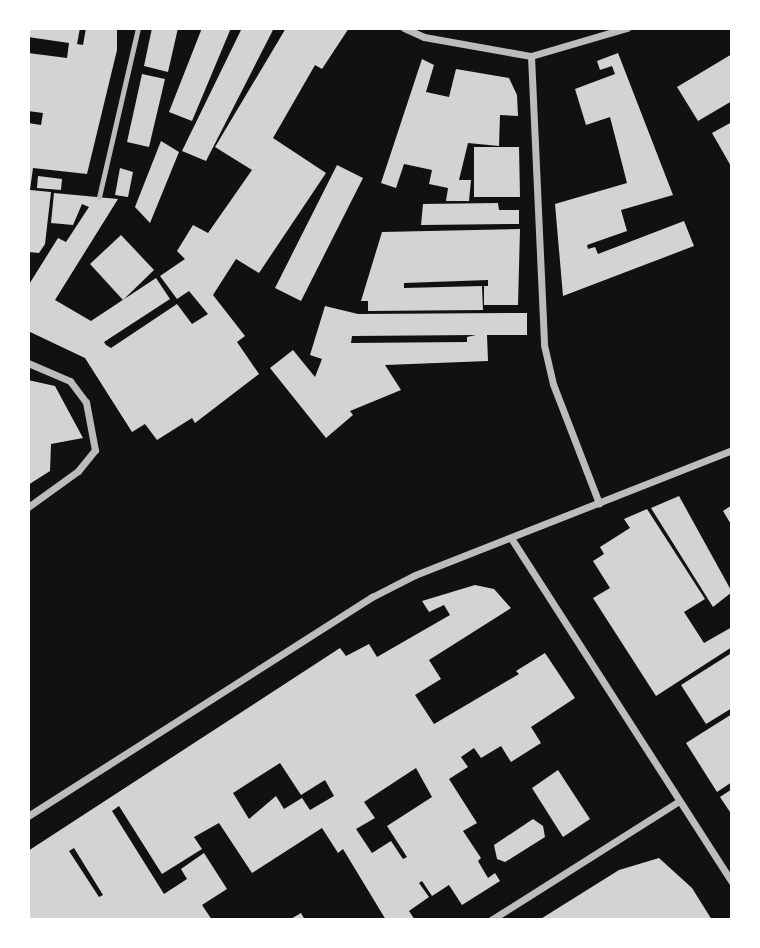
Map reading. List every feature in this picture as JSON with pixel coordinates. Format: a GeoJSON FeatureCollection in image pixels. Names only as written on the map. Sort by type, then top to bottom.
{"type":"FeatureCollection","features":[{"type":"Feature","properties":{"kind":"street"},"geometry":{"type":"LineString","coordinates":[[404,28],[424,37],[531,56],[627,28]]}},
{"type":"Feature","properties":{"kind":"street"},"geometry":{"type":"LineString","coordinates":[[531,56],[544,345],[553,384],[599,503]]}},
{"type":"Feature","properties":{"kind":"street"},"geometry":{"type":"LineString","coordinates":[[28,363],[70,381],[86,402],[95,450],[78,471],[28,507]]}},
{"type":"Feature","properties":{"kind":"street"},"geometry":{"type":"LineString","coordinates":[[28,816],[372,597],[732,450]]}},
{"type":"Feature","properties":{"kind":"street"},"geometry":{"type":"LineString","coordinates":[[511,538],[678,802],[732,882]]}},
{"type":"Feature","properties":{"kind":"street"},"geometry":{"type":"LineString","coordinates":[[491,920],[678,802]]}},
{"type":"Feature","properties":{"kind":"lane"},"geometry":{"type":"LineString","coordinates":[[99,197],[138,28]]}},
{"type":"Feature","properties":{"kind":"building"},"geometry":{"type":"Polygon","coordinates":[[[28,28],[80,28],[77,44],[83,45],[86,28],[117,28],[117,50],[87,174],[33,168],[30,190],[51,192],[45,244],[39,253],[28,252],[28,123],[41,125],[43,113],[28,111],[28,53],[67,58],[69,43],[28,37],[28,28]]]}},
{"type":"Feature","properties":{"kind":"building"},"geometry":{"type":"Polygon","coordinates":[[[152,28],[178,28],[168,72],[144,66],[152,28]]]}},
{"type":"Feature","properties":{"kind":"building"},"geometry":{"type":"Polygon","coordinates":[[[202,28],[231,28],[192,121],[169,112],[202,28]]]}},
{"type":"Feature","properties":{"kind":"building"},"geometry":{"type":"Polygon","coordinates":[[[242,28],[274,28],[206,161],[182,151],[242,28]]]}},
{"type":"Feature","properties":{"kind":"building"},"geometry":{"type":"Polygon","coordinates":[[[286,28],[349,28],[322,69],[315,65],[273,138],[326,173],[259,273],[236,259],[213,295],[245,336],[237,342],[259,374],[195,423],[192,418],[157,440],[145,424],[132,432],[85,358],[28,331],[28,286],[58,238],[66,242],[89,207],[82,204],[73,225],[51,223],[54,193],[118,199],[55,300],[91,321],[156,278],[170,299],[104,342],[106,345],[111,348],[177,304],[192,324],[208,314],[189,291],[177,299],[160,276],[185,259],[177,251],[193,225],[208,233],[252,170],[215,147],[286,28]]]}},
{"type":"Feature","properties":{"kind":"building"},"geometry":{"type":"Polygon","coordinates":[[[618,53],[673,195],[621,210],[627,231],[587,245],[588,249],[595,247],[598,254],[684,221],[694,246],[563,296],[555,204],[627,183],[610,117],[586,125],[575,89],[615,74],[612,66],[600,70],[597,61],[618,53]]]}},
{"type":"Feature","properties":{"kind":"building"},"geometry":{"type":"Polygon","coordinates":[[[732,54],[732,101],[698,121],[677,87],[732,54]]]}},
{"type":"Feature","properties":{"kind":"building"},"geometry":{"type":"Polygon","coordinates":[[[422,59],[434,65],[426,92],[449,97],[456,69],[509,78],[517,95],[518,116],[500,115],[499,146],[468,143],[459,180],[471,180],[469,201],[446,201],[448,188],[429,184],[432,170],[404,164],[396,188],[381,183],[422,59]]]}},
{"type":"Feature","properties":{"kind":"building"},"geometry":{"type":"Polygon","coordinates":[[[142,74],[165,79],[149,147],[127,142],[142,74]]]}},
{"type":"Feature","properties":{"kind":"building"},"geometry":{"type":"Polygon","coordinates":[[[732,122],[732,168],[712,133],[732,122]]]}},
{"type":"Feature","properties":{"kind":"building"},"geometry":{"type":"Polygon","coordinates":[[[161,141],[179,152],[150,223],[135,207],[161,141]]]}},
{"type":"Feature","properties":{"kind":"building"},"geometry":{"type":"Polygon","coordinates":[[[474,147],[519,147],[520,197],[474,197],[474,147]]]}},
{"type":"Feature","properties":{"kind":"building"},"geometry":{"type":"Polygon","coordinates":[[[337,165],[363,178],[301,301],[275,288],[337,165]]]}},
{"type":"Feature","properties":{"kind":"building"},"geometry":{"type":"Polygon","coordinates":[[[120,168],[133,172],[128,197],[115,195],[120,168]]]}},
{"type":"Feature","properties":{"kind":"building"},"geometry":{"type":"Polygon","coordinates":[[[38,176],[62,179],[61,190],[37,188],[38,176]]]}},
{"type":"Feature","properties":{"kind":"building"},"geometry":{"type":"Polygon","coordinates":[[[498,203],[499,210],[519,210],[519,224],[421,225],[423,204],[498,203]]]}},
{"type":"Feature","properties":{"kind":"building"},"geometry":{"type":"Polygon","coordinates":[[[520,229],[518,305],[484,305],[484,286],[488,286],[488,280],[404,283],[404,288],[482,286],[483,310],[368,311],[368,301],[361,301],[382,232],[520,229]]]}},
{"type":"Feature","properties":{"kind":"building"},"geometry":{"type":"Polygon","coordinates":[[[121,235],[154,270],[123,300],[90,264],[121,235]]]}},
{"type":"Feature","properties":{"kind":"building"},"geometry":{"type":"Polygon","coordinates":[[[325,306],[358,314],[527,313],[527,335],[487,335],[488,361],[385,365],[401,390],[350,411],[353,415],[326,438],[270,368],[293,350],[315,377],[322,359],[310,355],[325,306]],[[476,335],[352,336],[351,343],[467,342],[467,337],[476,335]]]}},
{"type":"Feature","properties":{"kind":"building"},"geometry":{"type":"Polygon","coordinates":[[[28,380],[55,386],[83,438],[51,444],[50,471],[28,485],[28,380]]]}},
{"type":"Feature","properties":{"kind":"building"},"geometry":{"type":"Polygon","coordinates":[[[679,496],[732,592],[713,607],[651,508],[679,496]]]}},
{"type":"Feature","properties":{"kind":"building"},"geometry":{"type":"Polygon","coordinates":[[[732,505],[732,526],[723,511],[732,505]]]}},
{"type":"Feature","properties":{"kind":"building"},"geometry":{"type":"Polygon","coordinates":[[[647,509],[705,599],[684,612],[704,643],[732,627],[732,647],[656,696],[593,598],[610,588],[593,561],[604,554],[600,547],[630,528],[624,519],[647,509]]]}},
{"type":"Feature","properties":{"kind":"building"},"geometry":{"type":"Polygon","coordinates":[[[475,585],[494,589],[511,608],[429,660],[441,679],[415,695],[434,724],[519,674],[516,671],[545,653],[575,698],[531,727],[541,743],[511,762],[501,746],[481,758],[474,748],[461,757],[468,767],[449,779],[477,823],[463,831],[481,858],[478,861],[488,878],[495,873],[500,881],[462,905],[449,885],[432,896],[422,881],[419,883],[429,897],[409,911],[415,920],[386,920],[343,849],[338,853],[322,828],[252,873],[219,823],[194,837],[202,849],[162,874],[119,806],[112,811],[164,894],[187,879],[181,869],[204,853],[227,889],[202,905],[212,920],[28,920],[28,851],[340,648],[346,656],[369,644],[377,657],[450,615],[444,605],[429,612],[422,601],[475,585]],[[280,763],[233,793],[249,819],[276,796],[284,809],[302,798],[310,810],[334,796],[325,780],[301,795],[280,763]],[[416,768],[364,802],[375,818],[356,829],[372,853],[391,841],[403,859],[407,857],[387,826],[432,797],[416,768]],[[74,848],[69,851],[99,897],[103,895],[74,848]]]}},
{"type":"Feature","properties":{"kind":"building"},"geometry":{"type":"Polygon","coordinates":[[[730,654],[732,708],[706,724],[681,685],[730,654]]]}},
{"type":"Feature","properties":{"kind":"building"},"geometry":{"type":"Polygon","coordinates":[[[732,714],[732,782],[717,792],[686,743],[732,714]]]}},
{"type":"Feature","properties":{"kind":"building"},"geometry":{"type":"Polygon","coordinates":[[[558,770],[590,819],[563,837],[532,788],[558,770]]]}},
{"type":"Feature","properties":{"kind":"building"},"geometry":{"type":"Polygon","coordinates":[[[732,789],[732,815],[720,797],[732,789]]]}},
{"type":"Feature","properties":{"kind":"building"},"geometry":{"type":"Polygon","coordinates":[[[533,819],[543,826],[545,837],[505,862],[497,859],[494,845],[533,819]]]}},
{"type":"Feature","properties":{"kind":"building"},"geometry":{"type":"Polygon","coordinates":[[[659,858],[692,888],[712,920],[539,920],[619,870],[659,858]]]}},
{"type":"Feature","properties":{"kind":"building"},"geometry":{"type":"Polygon","coordinates":[[[301,913],[305,920],[289,920],[301,913]]]}}]}
